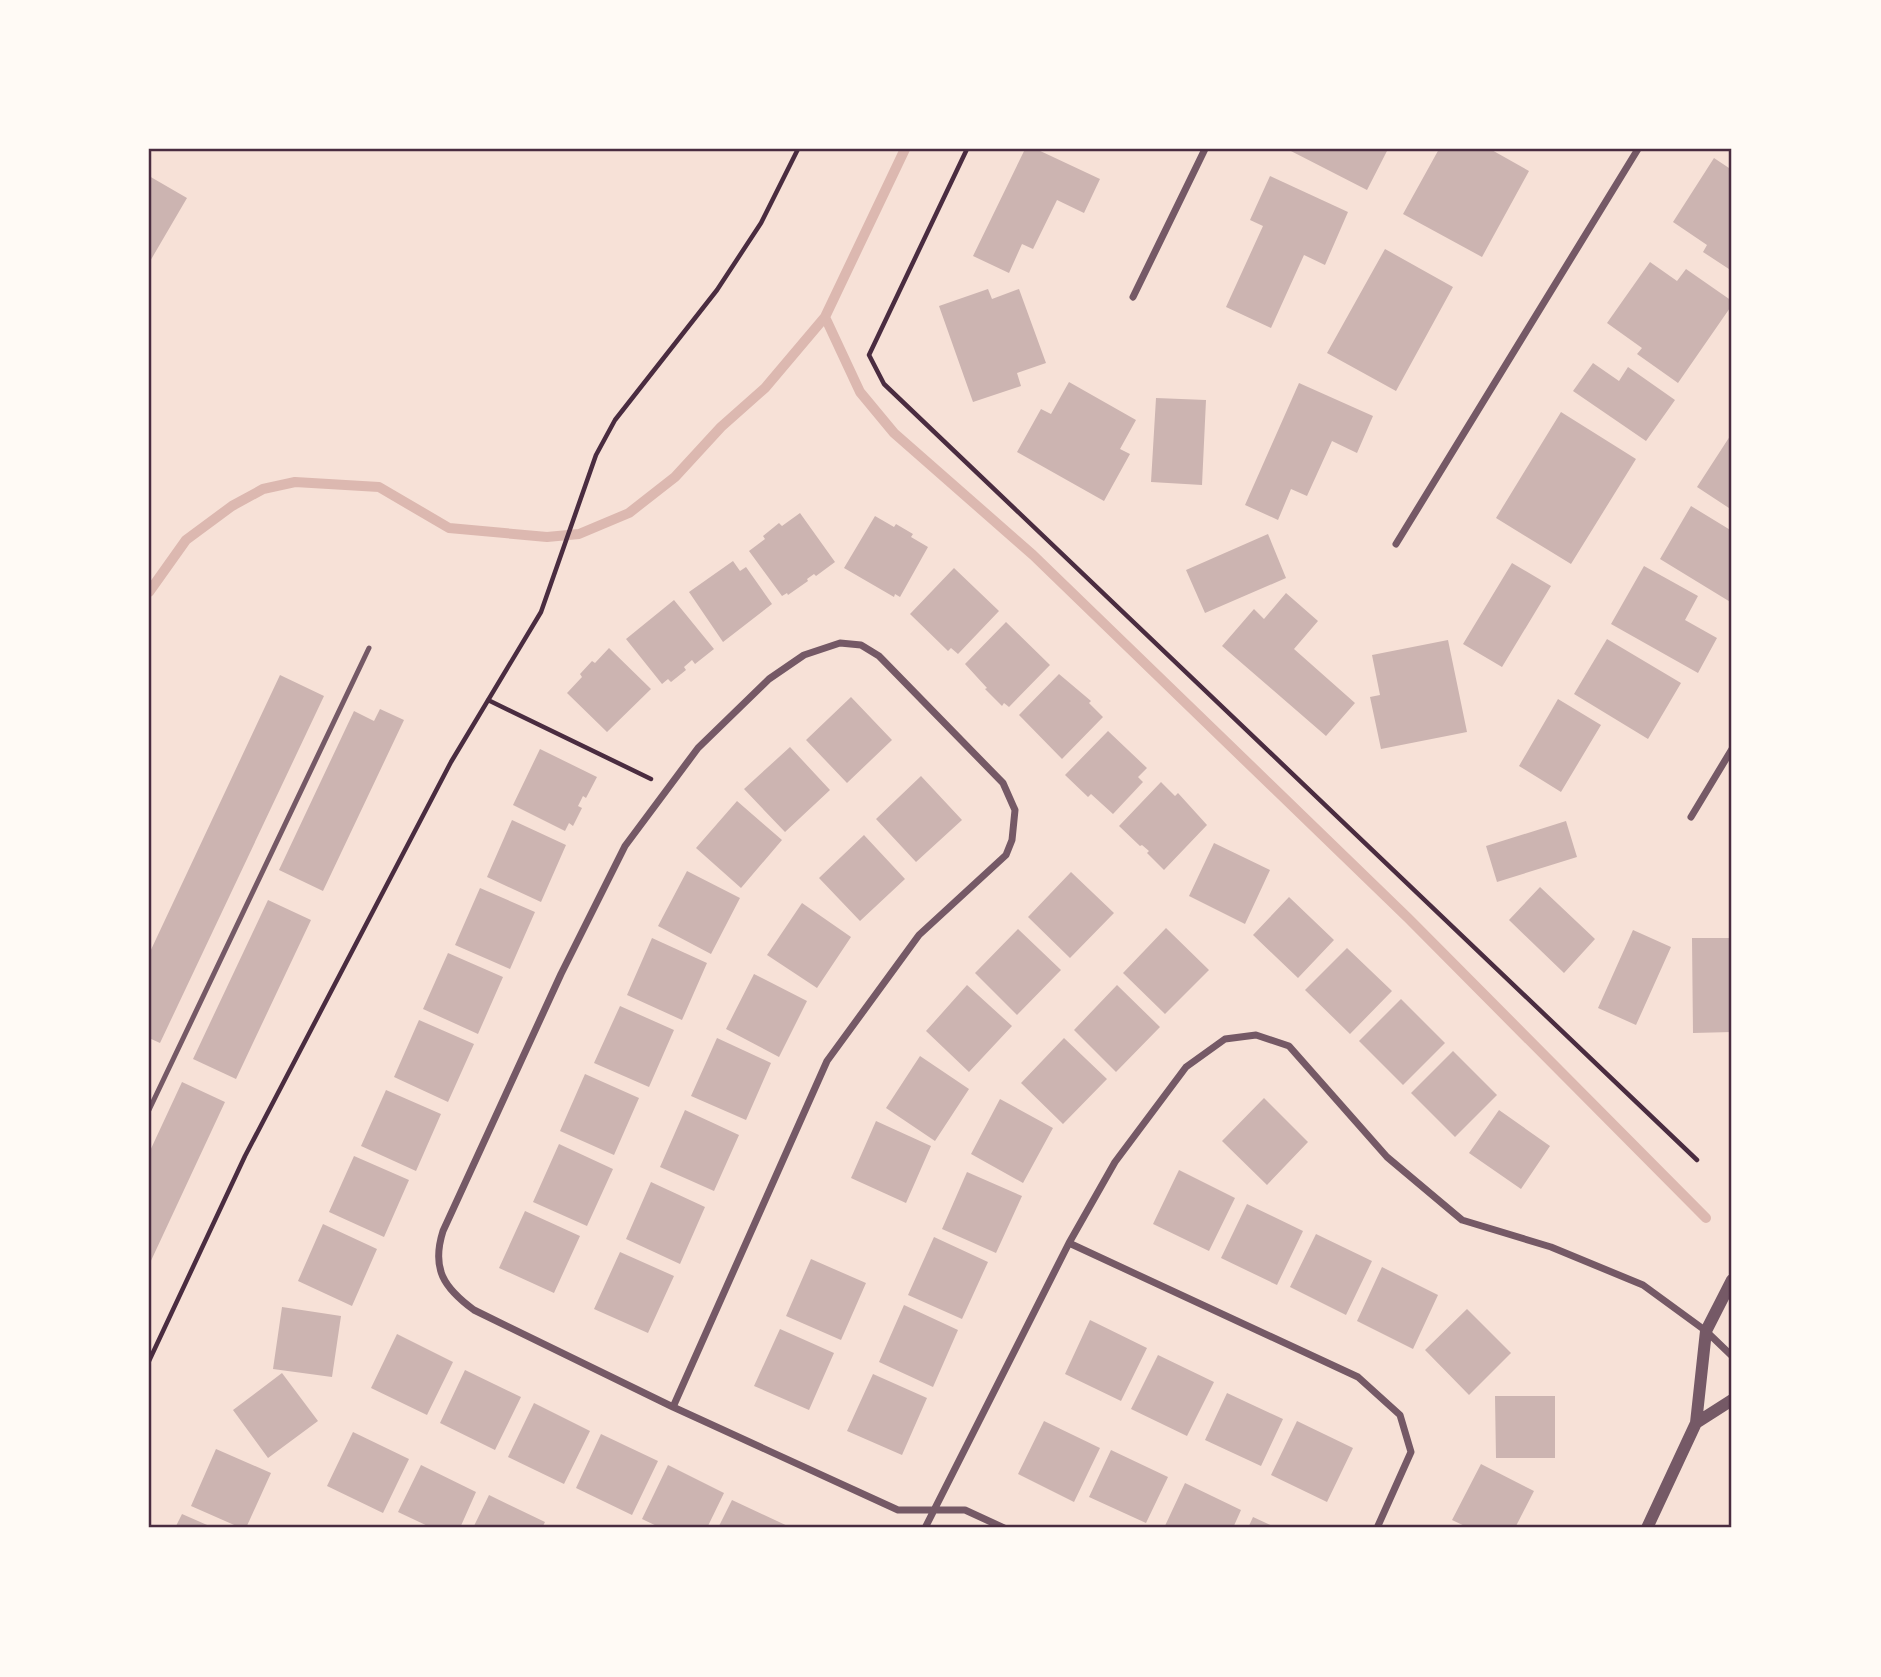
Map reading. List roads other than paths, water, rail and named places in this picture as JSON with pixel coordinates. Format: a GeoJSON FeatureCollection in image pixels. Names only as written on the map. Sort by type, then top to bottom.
{"type":"FeatureCollection","features":[{"type":"Feature","properties":{"kind":"street"},"geometry":{"type":"LineString","coordinates":[[1133,297],[1205,149]]}},
{"type":"Feature","properties":{"kind":"street"},"geometry":{"type":"LineString","coordinates":[[1396,544],[1638,149]]}},
{"type":"Feature","properties":{"kind":"street"},"geometry":{"type":"LineString","coordinates":[[673,1406],[827,1061],[919,934],[1006,855],[1012,840],[1015,810],[1003,783],[879,656],[861,645],[840,643],[804,655],[769,679],[698,748],[625,846],[561,974],[443,1231],[438,1256],[443,1278],[456,1297],[474,1310],[673,1406],[898,1510],[965,1510],[1004,1528]]}},
{"type":"Feature","properties":{"kind":"street"},"geometry":{"type":"LineString","coordinates":[[1691,817],[1732,749]]}},
{"type":"Feature","properties":{"kind":"street"},"geometry":{"type":"LineString","coordinates":[[925,1528],[1069,1242],[1115,1162],[1186,1068],[1225,1039],[1256,1035],[1289,1046],[1387,1157],[1462,1220],[1551,1247],[1643,1285],[1706,1331],[1732,1356]]}},
{"type":"Feature","properties":{"kind":"street"},"geometry":{"type":"LineString","coordinates":[[1069,1242],[1358,1377],[1400,1415],[1410,1452],[1377,1528]]}},
{"type":"Feature","properties":{"kind":"street"},"geometry":{"type":"LineString","coordinates":[[1647,1528],[1696,1423],[1706,1331],[1732,1280]]}},
{"type":"Feature","properties":{"kind":"street"},"geometry":{"type":"LineString","coordinates":[[1696,1423],[1732,1399]]}},
{"type":"Feature","properties":{"kind":"lane"},"geometry":{"type":"LineString","coordinates":[[149,1110],[369,648]]}},
{"type":"Feature","properties":{"kind":"waterway"},"geometry":{"type":"LineString","coordinates":[[149,592],[186,540],[232,506],[263,489],[295,482],[379,487],[449,528],[547,537],[579,534],[629,513],[675,477],[721,427],[765,388],[825,317],[905,149]]}},
{"type":"Feature","properties":{"kind":"waterway"},"geometry":{"type":"LineString","coordinates":[[825,317],[860,392],[894,433],[1033,555],[1408,918],[1706,1218]]}}]}
